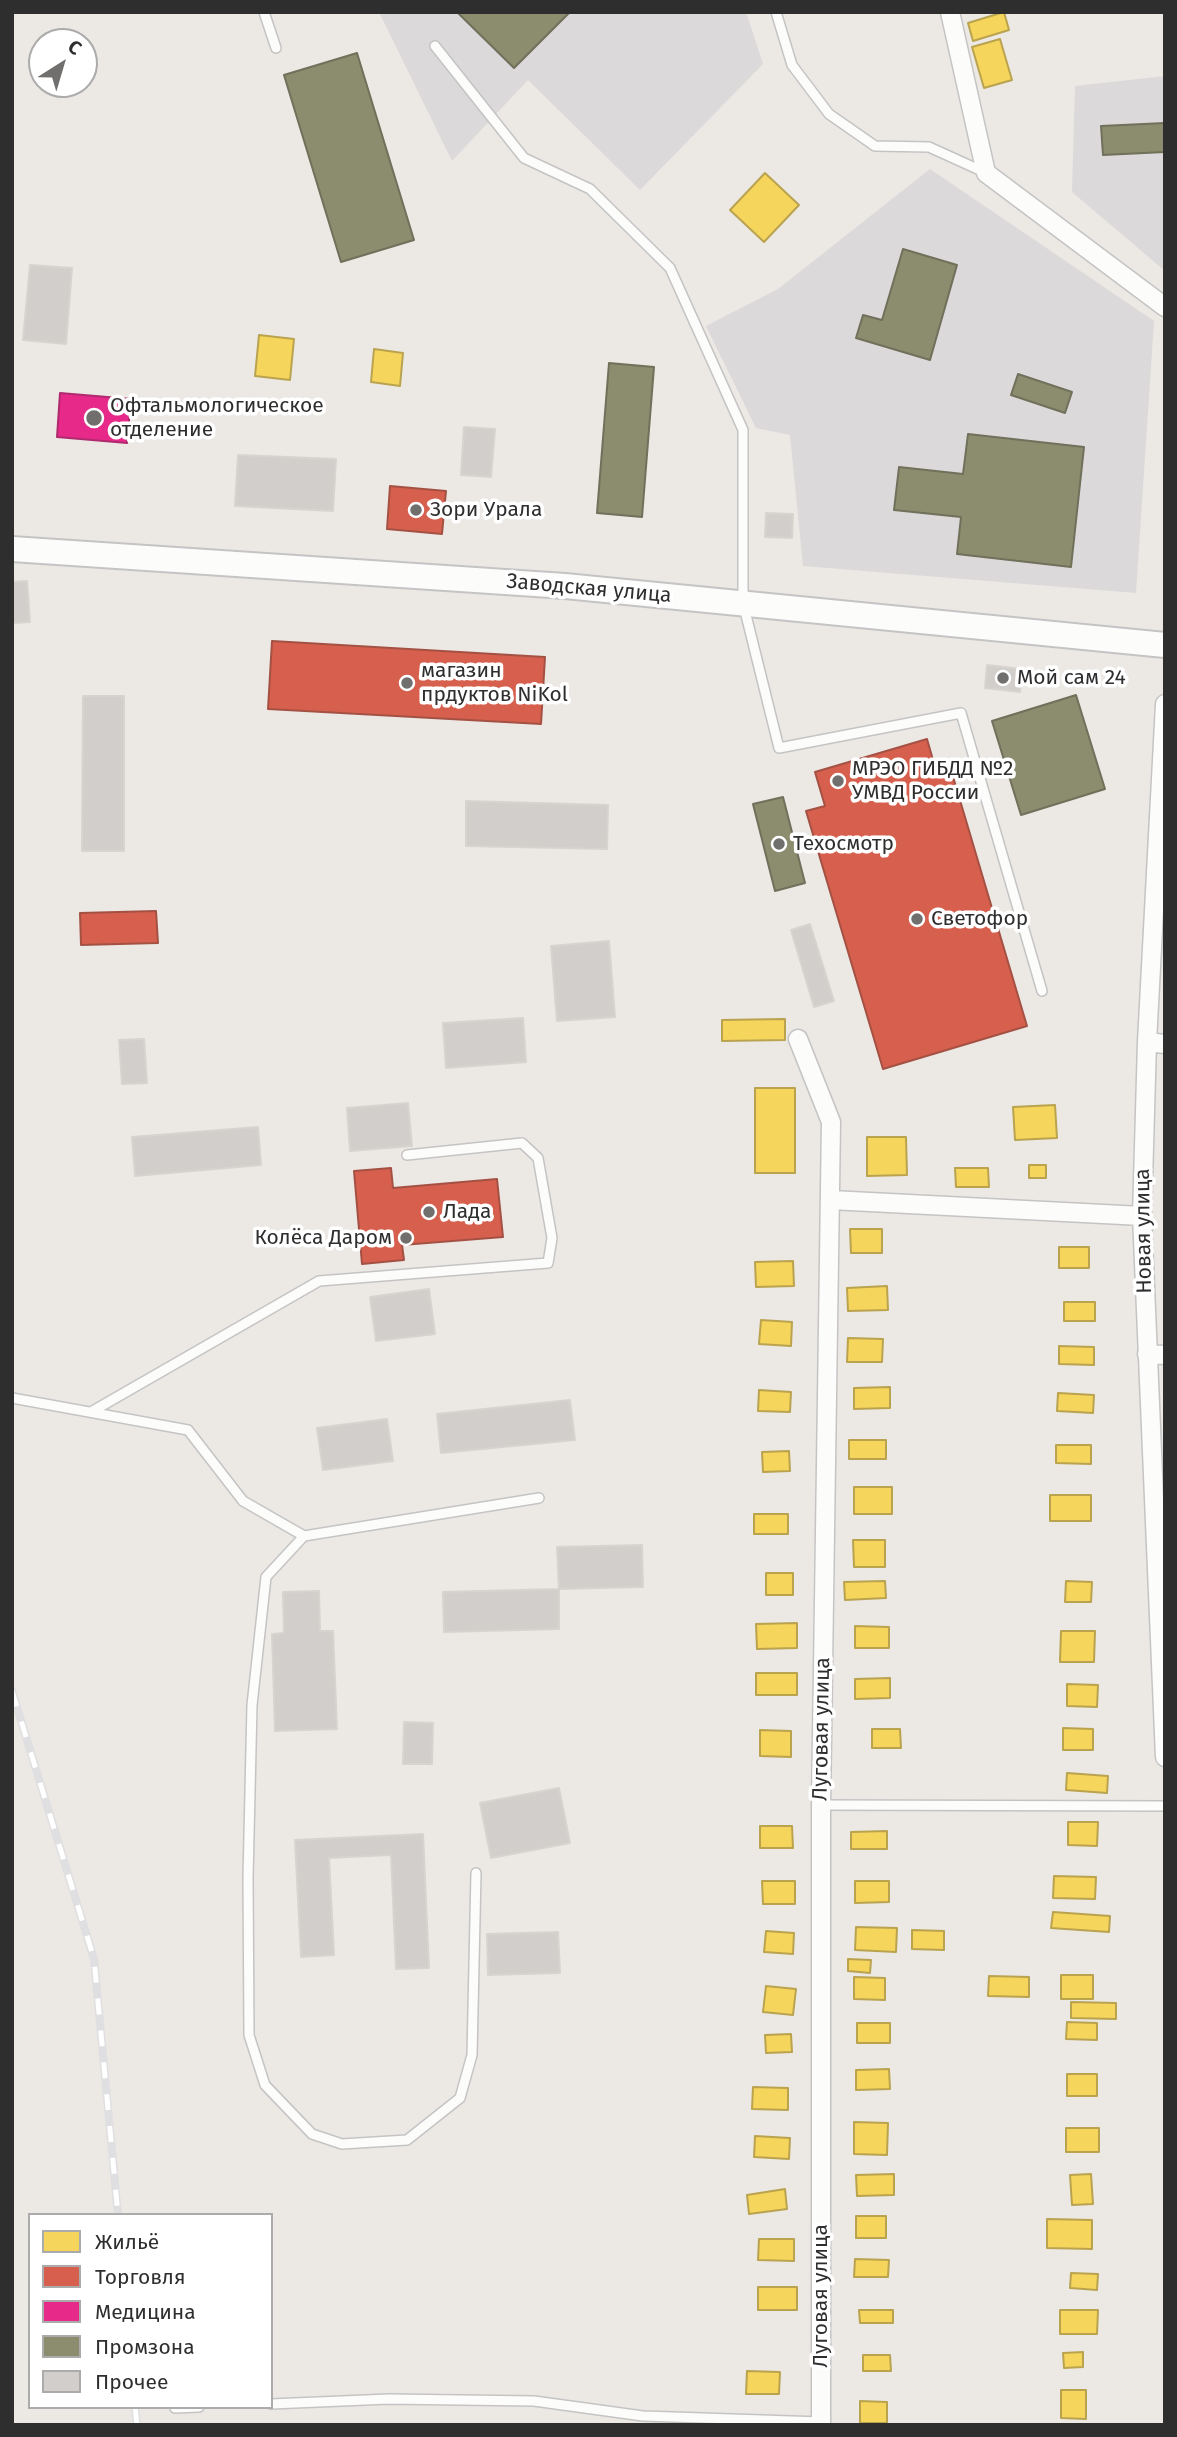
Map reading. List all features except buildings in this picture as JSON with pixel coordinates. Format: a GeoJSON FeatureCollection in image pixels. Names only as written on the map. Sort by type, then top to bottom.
{"type":"FeatureCollection","features":[{"type":"Feature","properties":{"kind":"street"},"geometry":{"type":"LineString","coordinates":[[950,12],[986,173],[1165,307]]}},
{"type":"Feature","properties":{"kind":"street","name":"Заводская улица"},"geometry":{"type":"LineString","coordinates":[[12,549],[551,585],[1165,645]]}},
{"type":"Feature","properties":{"kind":"street","name":"Новая улица"},"geometry":{"type":"LineString","coordinates":[[1165,705],[1156,1043],[1142,1216],[1156,1354],[1165,1757]]}},
{"type":"Feature","properties":{"kind":"street","name":"Луговая улица"},"geometry":{"type":"LineString","coordinates":[[798,1040],[831,1122],[821,1805],[821,2423]]}},
{"type":"Feature","properties":{"kind":"street"},"geometry":{"type":"LineString","coordinates":[[831,1200],[1142,1216]]}},
{"type":"Feature","properties":{"kind":"lane"},"geometry":{"type":"LineString","coordinates":[[264,12],[276,48]]}},
{"type":"Feature","properties":{"kind":"lane"},"geometry":{"type":"LineString","coordinates":[[776,12],[792,65],[829,114],[875,146],[929,147],[986,173]]}},
{"type":"Feature","properties":{"kind":"lane"},"geometry":{"type":"LineString","coordinates":[[435,46],[524,158],[590,189],[670,268],[743,430],[743,603],[779,748],[961,713],[1042,991]]}},
{"type":"Feature","properties":{"kind":"lane"},"geometry":{"type":"LineString","coordinates":[[91,1412],[319,1281],[548,1263],[552,1238],[538,1157],[522,1143],[407,1155]]}},
{"type":"Feature","properties":{"kind":"lane"},"geometry":{"type":"LineString","coordinates":[[12,1398],[188,1430],[243,1501],[304,1536]]}},
{"type":"Feature","properties":{"kind":"lane"},"geometry":{"type":"LineString","coordinates":[[476,1873],[472,2055],[460,2098],[407,2140],[342,2144],[312,2134],[265,2085],[249,2035],[248,1878],[252,1705],[265,1577],[304,1536],[539,1498]]}},
{"type":"Feature","properties":{"kind":"lane"},"geometry":{"type":"LineString","coordinates":[[821,1805],[1165,1806]]}},
{"type":"Feature","properties":{"kind":"lane"},"geometry":{"type":"LineString","coordinates":[[273,2404],[389,2399],[534,2401],[643,2416],[821,2423]]}},
{"type":"Feature","properties":{"kind":"shaded area"},"geometry":{"type":"Polygon","coordinates":[[[379,12],[746,12],[763,64],[640,190],[528,80],[452,161],[379,12]]]}},
{"type":"Feature","properties":{"kind":"shaded area"},"geometry":{"type":"Polygon","coordinates":[[[1165,76],[1165,271],[1072,192],[1075,86],[1165,76]]]}},
{"type":"Feature","properties":{"kind":"shaded area"},"geometry":{"type":"Polygon","coordinates":[[[930,169],[1154,321],[1136,593],[803,566],[790,435],[756,428],[706,326],[778,289],[930,169]]]}},
{"type":"Feature","properties":{"kind":"railway"},"geometry":{"type":"LineString","coordinates":[[12,1691],[94,1959],[118,2213]]}},
{"type":"Feature","properties":{"kind":"railway"},"geometry":{"type":"LineString","coordinates":[[135,2409],[137,2425]]}},
{"type":"Feature","properties":{"kind":"place","name":"Офтальмологическое отделение"},"geometry":{"type":"Point","coordinates":[94,418]}},
{"type":"Feature","properties":{"kind":"place","name":"Зори Урала"},"geometry":{"type":"Point","coordinates":[416,510]}},
{"type":"Feature","properties":{"kind":"place","name":"Мой сам 24"},"geometry":{"type":"Point","coordinates":[1003,678]}},
{"type":"Feature","properties":{"kind":"place","name":"магазин прдуктов NiKol"},"geometry":{"type":"Point","coordinates":[407,683]}},
{"type":"Feature","properties":{"kind":"place","name":"МРЭО ГИБДД №2 УМВД России"},"geometry":{"type":"Point","coordinates":[838,781]}},
{"type":"Feature","properties":{"kind":"place","name":"Техосмотр"},"geometry":{"type":"Point","coordinates":[779,844]}},
{"type":"Feature","properties":{"kind":"place","name":"Светофор"},"geometry":{"type":"Point","coordinates":[917,919]}},
{"type":"Feature","properties":{"kind":"place","name":"Лада"},"geometry":{"type":"Point","coordinates":[429,1212]}},
{"type":"Feature","properties":{"kind":"place","name":"Колёса Даром"},"geometry":{"type":"Point","coordinates":[406,1238]}}]}
